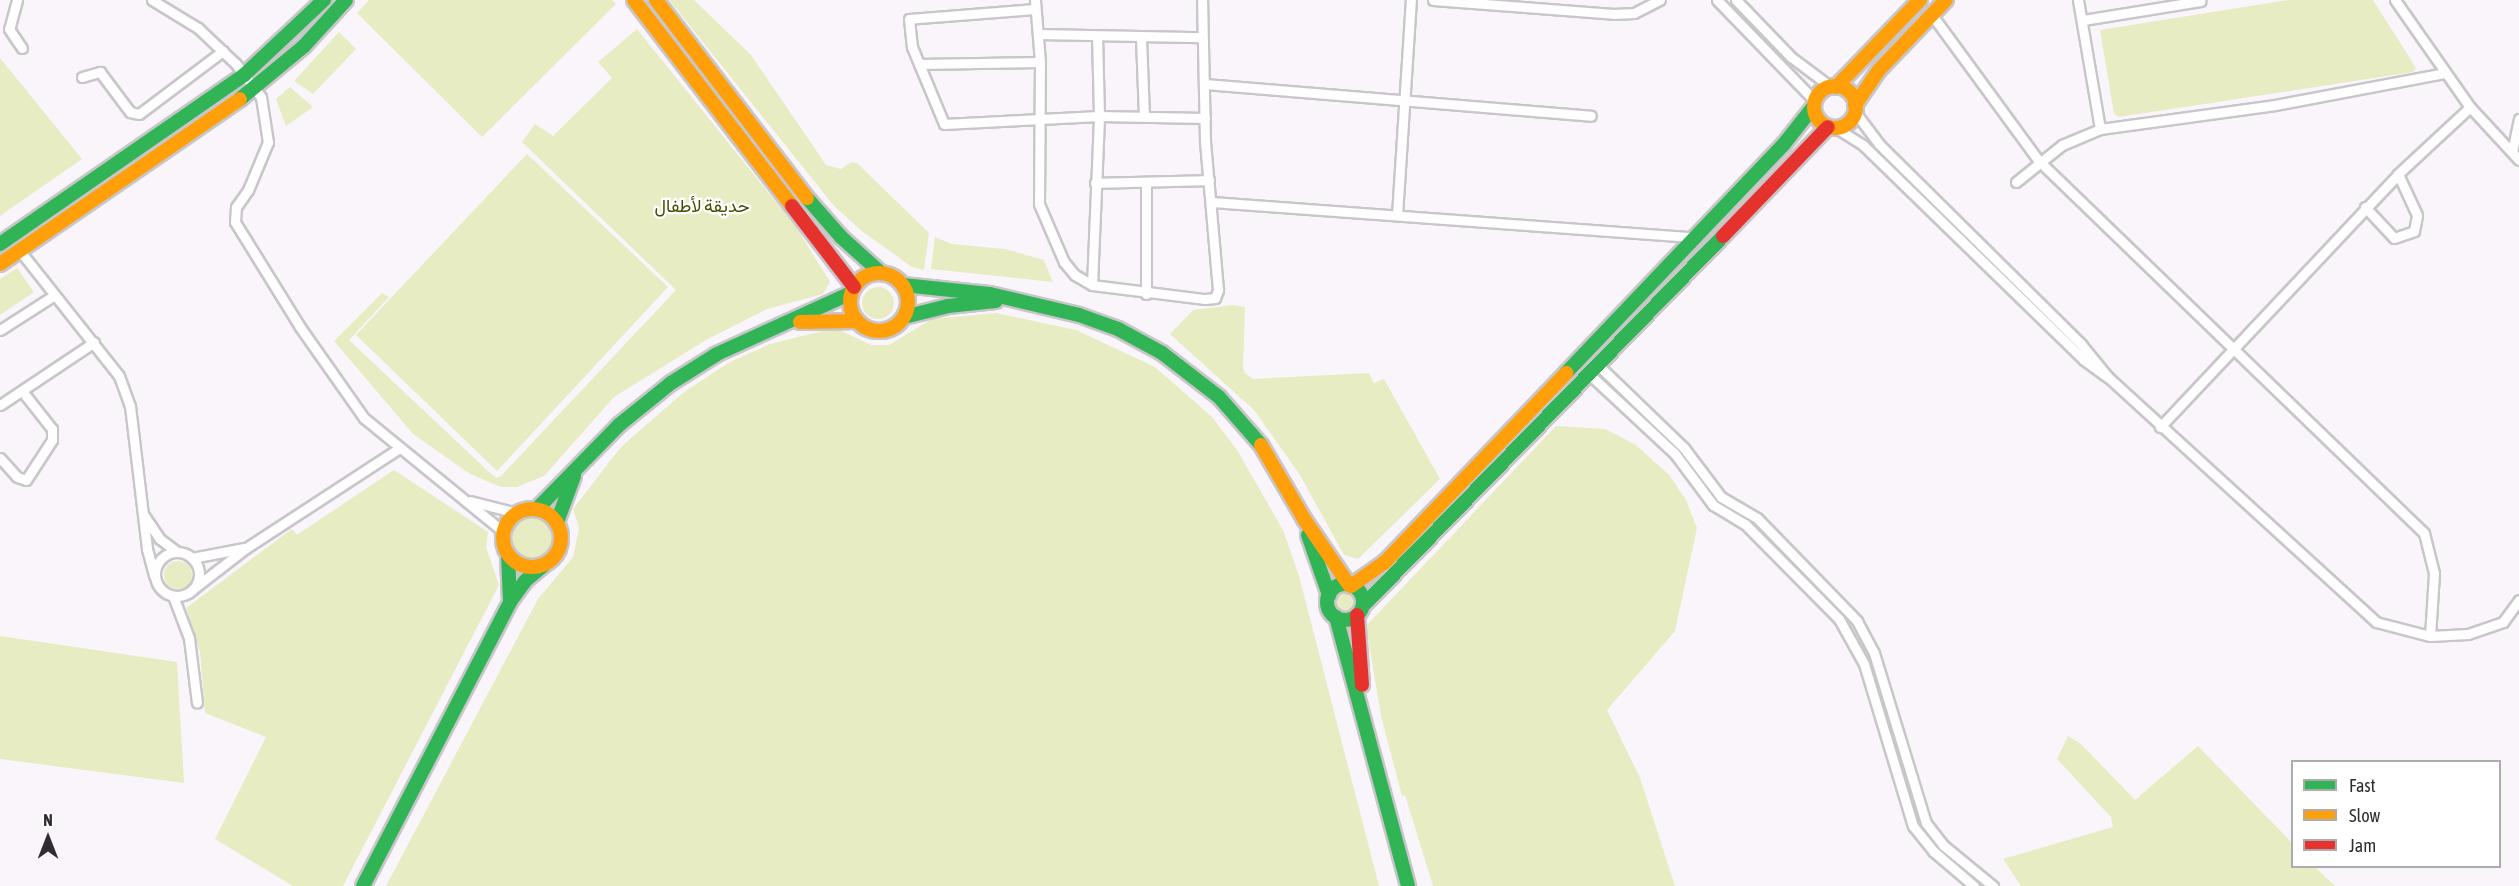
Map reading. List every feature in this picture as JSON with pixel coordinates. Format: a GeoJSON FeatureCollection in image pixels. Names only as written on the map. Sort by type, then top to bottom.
{"type":"FeatureCollection","features":[{"type":"Feature","properties":{"kind":"street"},"geometry":{"type":"LineString","coordinates":[[17,0],[9,29],[22,48]]}},
{"type":"Feature","properties":{"kind":"street"},"geometry":{"type":"LineString","coordinates":[[152,0],[198,28],[223,51],[256,88],[267,121],[268,142],[248,190],[236,207],[237,228],[345,394],[398,449],[504,532],[512,584],[510,602]]}},
{"type":"Feature","properties":{"kind":"street"},"geometry":{"type":"LineString","coordinates":[[0,244],[244,75],[324,0]]}},
{"type":"Feature","properties":{"kind":"street"},"geometry":{"type":"LineString","coordinates":[[0,264],[256,88],[304,46],[346,0]]}},
{"type":"Feature","properties":{"kind":"street"},"geometry":{"type":"LineString","coordinates":[[634,0],[852,290],[852,313],[857,321]]}},
{"type":"Feature","properties":{"kind":"street"},"geometry":{"type":"LineString","coordinates":[[656,0],[802,192],[841,237],[881,273],[903,285],[1010,299],[1079,315],[1118,329],[1185,369],[1219,397],[1260,443],[1304,519],[1350,585],[1361,595],[1361,708]]}},
{"type":"Feature","properties":{"kind":"street"},"geometry":{"type":"LineString","coordinates":[[1202,0],[1205,118],[1209,180],[1213,202],[1218,295],[1205,299],[1146,294],[1092,285],[1068,270],[1041,214],[1041,118],[1040,62],[1035,4],[909,19],[909,33],[918,64],[944,124],[1041,118],[1099,116],[1205,118]]}},
{"type":"Feature","properties":{"kind":"street"},"geometry":{"type":"LineString","coordinates":[[1397,215],[1402,99],[1411,0]]}},
{"type":"Feature","properties":{"kind":"street"},"geometry":{"type":"LineString","coordinates":[[1433,0],[1624,14],[1660,0]]}},
{"type":"Feature","properties":{"kind":"street"},"geometry":{"type":"LineString","coordinates":[[1717,0],[1814,104],[1816,117],[1863,145],[2079,355],[2108,377],[2160,427],[2376,622],[2430,636],[2492,628],[2503,622],[2519,600]]}},
{"type":"Feature","properties":{"kind":"street"},"geometry":{"type":"LineString","coordinates":[[1736,0],[1791,57],[1833,87],[1847,91],[1855,109],[1879,144],[2081,344],[2108,377]]}},
{"type":"Feature","properties":{"kind":"street"},"geometry":{"type":"LineString","coordinates":[[1329,595],[1339,585],[1350,585],[1385,562],[1784,144],[1814,104],[1920,0]]}},
{"type":"Feature","properties":{"kind":"street"},"geometry":{"type":"LineString","coordinates":[[1336,617],[1345,620],[1360,610],[1593,369],[1832,128],[1848,123],[1879,70],[1946,0]]}},
{"type":"Feature","properties":{"kind":"street"},"geometry":{"type":"LineString","coordinates":[[2079,0],[2100,129]]}},
{"type":"Feature","properties":{"kind":"street"},"geometry":{"type":"LineString","coordinates":[[2083,20],[2200,0]]}},
{"type":"Feature","properties":{"kind":"street"},"geometry":{"type":"LineString","coordinates":[[2396,0],[2444,74],[2470,107],[2519,160]]}},
{"type":"Feature","properties":{"kind":"street"},"geometry":{"type":"LineString","coordinates":[[1932,15],[2038,160],[2424,533],[2434,573],[2430,636]]}},
{"type":"Feature","properties":{"kind":"street"},"geometry":{"type":"LineString","coordinates":[[1039,34],[1141,38],[1203,37]]}},
{"type":"Feature","properties":{"kind":"street"},"geometry":{"type":"LineString","coordinates":[[1092,285],[1099,116],[1097,36]]}},
{"type":"Feature","properties":{"kind":"street"},"geometry":{"type":"LineString","coordinates":[[1141,38],[1144,117]]}},
{"type":"Feature","properties":{"kind":"street"},"geometry":{"type":"LineString","coordinates":[[82,77],[100,72],[130,112],[140,114],[223,51]]}},
{"type":"Feature","properties":{"kind":"street"},"geometry":{"type":"LineString","coordinates":[[918,64],[1040,62]]}},
{"type":"Feature","properties":{"kind":"street"},"geometry":{"type":"LineString","coordinates":[[2016,182],[2038,160],[2071,140],[2100,129],[2275,105],[2444,74]]}},
{"type":"Feature","properties":{"kind":"street"},"geometry":{"type":"LineString","coordinates":[[1205,84],[1592,116]]}},
{"type":"Feature","properties":{"kind":"street"},"geometry":{"type":"LineString","coordinates":[[2160,427],[2236,350],[2366,207],[2470,107]]}},
{"type":"Feature","properties":{"kind":"street"},"geometry":{"type":"LineString","coordinates":[[2512,152],[2519,119]]}},
{"type":"Feature","properties":{"kind":"street"},"geometry":{"type":"LineString","coordinates":[[2366,207],[2394,238],[2414,231],[2417,215],[2398,174]]}},
{"type":"Feature","properties":{"kind":"street"},"geometry":{"type":"LineString","coordinates":[[1095,183],[1146,184],[1209,180]]}},
{"type":"Feature","properties":{"kind":"street"},"geometry":{"type":"LineString","coordinates":[[1146,184],[1146,294]]}},
{"type":"Feature","properties":{"kind":"street"},"geometry":{"type":"LineString","coordinates":[[1213,202],[1694,237]]}},
{"type":"Feature","properties":{"kind":"street"},"geometry":{"type":"LineString","coordinates":[[20,251],[52,296],[94,342],[119,376],[130,406],[142,512],[154,576],[161,589],[173,596],[189,638],[197,703]]}},
{"type":"Feature","properties":{"kind":"street"},"geometry":{"type":"LineString","coordinates":[[463,498],[517,513],[537,509],[651,397],[717,354],[852,290],[865,276],[881,273]]}},
{"type":"Feature","properties":{"kind":"street"},"geometry":{"type":"LineString","coordinates":[[903,285],[909,301],[904,317]]}},
{"type":"Feature","properties":{"kind":"street"},"geometry":{"type":"LineString","coordinates":[[0,330],[52,296]]}},
{"type":"Feature","properties":{"kind":"street"},"geometry":{"type":"LineString","coordinates":[[783,324],[857,321],[882,331],[904,317],[948,306],[1010,299]]}},
{"type":"Feature","properties":{"kind":"street"},"geometry":{"type":"LineString","coordinates":[[0,405],[94,342]]}},
{"type":"Feature","properties":{"kind":"street"},"geometry":{"type":"LineString","coordinates":[[1593,369],[1675,454],[1713,505],[1745,524],[1839,619],[1864,664],[1913,826],[1933,851],[1974,886]]}},
{"type":"Feature","properties":{"kind":"street"},"geometry":{"type":"LineString","coordinates":[[1593,369],[1684,448],[1721,497],[1751,513],[1850,611],[1874,653],[1926,823],[1943,845],[1993,886]]}},
{"type":"Feature","properties":{"kind":"street"},"geometry":{"type":"LineString","coordinates":[[0,458],[17,477],[26,480],[52,440],[52,429],[22,392]]}},
{"type":"Feature","properties":{"kind":"street"},"geometry":{"type":"LineString","coordinates":[[173,596],[193,589],[246,548],[398,449]]}},
{"type":"Feature","properties":{"kind":"street"},"geometry":{"type":"LineString","coordinates":[[363,886],[510,602],[525,581],[544,565],[561,545],[557,522],[575,472]]}},
{"type":"Feature","properties":{"kind":"street"},"geometry":{"type":"LineString","coordinates":[[537,509],[557,522]]}},
{"type":"Feature","properties":{"kind":"street"},"geometry":{"type":"LineString","coordinates":[[142,512],[160,539],[177,552],[192,558],[246,548]]}},
{"type":"Feature","properties":{"kind":"street"},"geometry":{"type":"LineString","coordinates":[[504,532],[517,513]]}},
{"type":"Feature","properties":{"kind":"street"},"geometry":{"type":"LineString","coordinates":[[1304,519],[1329,595],[1329,609],[1336,617],[1408,886]]}},
{"type":"Feature","properties":{"kind":"street"},"geometry":{"type":"LineString","coordinates":[[154,576],[164,557],[177,552]]}},
{"type":"Feature","properties":{"kind":"street"},"geometry":{"type":"LineString","coordinates":[[508,555],[521,566],[544,565]]}},
{"type":"Feature","properties":{"kind":"street"},"geometry":{"type":"LineString","coordinates":[[192,558],[199,576],[193,589]]}},
{"type":"Feature","properties":{"kind":"green space"},"geometry":{"type":"Polygon","coordinates":[[[369,0],[612,0],[616,4],[482,137],[357,13],[369,0]]]}},
{"type":"Feature","properties":{"kind":"green space"},"geometry":{"type":"Polygon","coordinates":[[[669,0],[694,0],[751,55],[826,165],[841,169],[851,162],[857,163],[929,233],[924,270],[912,267],[863,232],[834,206],[669,0]]]}},
{"type":"Feature","properties":{"kind":"green space"},"geometry":{"type":"Polygon","coordinates":[[[2288,0],[2373,0],[2416,68],[2413,72],[2119,117],[2114,114],[2100,30],[2288,0]]]}},
{"type":"Feature","properties":{"kind":"green space","name":"حديقة لأطفال"},"geometry":{"type":"Polygon","coordinates":[[[637,29],[796,227],[830,282],[823,294],[767,309],[706,340],[614,397],[544,476],[517,487],[501,487],[470,474],[413,434],[334,341],[382,293],[389,297],[349,340],[487,470],[496,478],[501,476],[676,290],[522,142],[535,124],[553,136],[612,78],[598,62],[637,29]]]}},
{"type":"Feature","properties":{"kind":"green space"},"geometry":{"type":"Polygon","coordinates":[[[339,32],[356,49],[313,94],[294,81],[339,32]]]}},
{"type":"Feature","properties":{"kind":"green space"},"geometry":{"type":"Polygon","coordinates":[[[0,58],[82,159],[0,216],[0,58]]]}},
{"type":"Feature","properties":{"kind":"green space"},"geometry":{"type":"Polygon","coordinates":[[[290,87],[313,107],[286,126],[276,99],[290,87]]]}},
{"type":"Feature","properties":{"kind":"green space"},"geometry":{"type":"Polygon","coordinates":[[[527,154],[668,287],[497,471],[356,335],[527,154]]]}},
{"type":"Feature","properties":{"kind":"green space"},"geometry":{"type":"Polygon","coordinates":[[[935,237],[952,244],[1005,249],[1044,260],[1053,282],[931,269],[935,237]]]}},
{"type":"Feature","properties":{"kind":"green space"},"geometry":{"type":"Polygon","coordinates":[[[17,268],[34,292],[0,315],[0,279],[17,268]]]}},
{"type":"Feature","properties":{"kind":"green space"},"geometry":{"type":"Polygon","coordinates":[[[878,287],[889,292],[894,303],[889,314],[878,319],[867,314],[862,303],[867,292],[878,287]]]}},
{"type":"Feature","properties":{"kind":"green space"},"geometry":{"type":"Polygon","coordinates":[[[1233,305],[1245,307],[1243,369],[1246,374],[1253,379],[1369,373],[1374,383],[1384,379],[1440,479],[1358,559],[1344,555],[1300,475],[1254,410],[1170,334],[1193,310],[1233,305]]]}},
{"type":"Feature","properties":{"kind":"green space"},"geometry":{"type":"Polygon","coordinates":[[[996,313],[1076,330],[1155,367],[1212,417],[1237,450],[1283,530],[1299,576],[1379,886],[386,886],[538,599],[573,557],[579,528],[573,509],[621,447],[684,392],[730,362],[770,344],[835,328],[871,345],[889,345],[932,319],[996,313]]]}},
{"type":"Feature","properties":{"kind":"green space"},"geometry":{"type":"Polygon","coordinates":[[[1556,426],[1605,429],[1636,445],[1669,475],[1686,500],[1697,528],[1675,631],[1607,710],[1640,778],[1675,886],[1433,886],[1405,795],[1402,796],[1381,716],[1366,626],[1556,426]]]}},
{"type":"Feature","properties":{"kind":"green space"},"geometry":{"type":"Polygon","coordinates":[[[394,470],[488,532],[486,547],[499,585],[343,886],[293,886],[215,839],[266,737],[205,713],[200,652],[186,608],[292,529],[297,535],[394,470]]]}},
{"type":"Feature","properties":{"kind":"green space"},"geometry":{"type":"Polygon","coordinates":[[[533,517],[548,524],[555,539],[548,554],[533,561],[518,554],[511,539],[518,524],[533,517]]]}},
{"type":"Feature","properties":{"kind":"green space"},"geometry":{"type":"Polygon","coordinates":[[[178,561],[188,565],[192,575],[188,585],[178,589],[168,585],[164,575],[168,565],[178,561]]]}},
{"type":"Feature","properties":{"kind":"green space"},"geometry":{"type":"Polygon","coordinates":[[[1346,589],[1355,593],[1359,602],[1355,611],[1346,615],[1337,611],[1333,602],[1337,593],[1346,589]]]}},
{"type":"Feature","properties":{"kind":"green space"},"geometry":{"type":"Polygon","coordinates":[[[0,636],[177,662],[184,783],[0,759],[0,636]]]}},
{"type":"Feature","properties":{"kind":"green space"},"geometry":{"type":"Polygon","coordinates":[[[2068,736],[2081,744],[2135,800],[2198,746],[2291,842],[2291,868],[2316,868],[2335,886],[2021,886],[2003,859],[2113,827],[2111,817],[2057,759],[2068,736]]]}},
{"type":"Feature","properties":{"kind":"traffic: fast"},"geometry":{"type":"LineString","coordinates":[[0,244],[244,75],[324,0]]}},
{"type":"Feature","properties":{"kind":"traffic: fast"},"geometry":{"type":"LineString","coordinates":[[240,99],[304,46],[346,0]]}},
{"type":"Feature","properties":{"kind":"traffic: fast"},"geometry":{"type":"LineString","coordinates":[[1566,373],[1784,144],[1814,106]]}},
{"type":"Feature","properties":{"kind":"traffic: fast"},"geometry":{"type":"LineString","coordinates":[[807,198],[841,237],[881,273]]}},
{"type":"Feature","properties":{"kind":"traffic: fast"},"geometry":{"type":"LineString","coordinates":[[1363,606],[1723,236]]}},
{"type":"Feature","properties":{"kind":"traffic: fast"},"geometry":{"type":"LineString","coordinates":[[903,285],[990,294],[1079,315],[1118,329],[1162,353],[1219,397],[1261,445]]}},
{"type":"Feature","properties":{"kind":"traffic: fast"},"geometry":{"type":"LineString","coordinates":[[537,509],[619,425],[671,383],[717,354],[851,293]]}},
{"type":"Feature","properties":{"kind":"traffic: fast"},"geometry":{"type":"LineString","coordinates":[[904,317],[948,306],[996,301]]}},
{"type":"Feature","properties":{"kind":"traffic: fast"},"geometry":{"type":"LineString","coordinates":[[557,522],[574,476]]}},
{"type":"Feature","properties":{"kind":"traffic: fast"},"geometry":{"type":"LineString","coordinates":[[1308,535],[1329,595]]}},
{"type":"Feature","properties":{"kind":"traffic: fast"},"geometry":{"type":"LineString","coordinates":[[508,555],[510,600]]}},
{"type":"Feature","properties":{"kind":"traffic: fast"},"geometry":{"type":"LineString","coordinates":[[363,886],[510,602],[525,581],[544,565]]}},
{"type":"Feature","properties":{"kind":"traffic: fast"},"geometry":{"type":"LineString","coordinates":[[1345,584],[1357,590],[1363,602],[1357,614],[1345,620],[1333,614],[1327,602],[1333,590],[1345,584]]}},
{"type":"Feature","properties":{"kind":"traffic: fast"},"geometry":{"type":"LineString","coordinates":[[1336,617],[1408,886]]}},
{"type":"Feature","properties":{"kind":"traffic: slow"},"geometry":{"type":"LineString","coordinates":[[634,0],[792,206]]}},
{"type":"Feature","properties":{"kind":"traffic: slow"},"geometry":{"type":"LineString","coordinates":[[656,0],[807,198]]}},
{"type":"Feature","properties":{"kind":"traffic: slow"},"geometry":{"type":"LineString","coordinates":[[1836,87],[1920,0]]}},
{"type":"Feature","properties":{"kind":"traffic: slow"},"geometry":{"type":"LineString","coordinates":[[1855,105],[1879,70],[1946,0]]}},
{"type":"Feature","properties":{"kind":"traffic: slow"},"geometry":{"type":"LineString","coordinates":[[1835,86],[1850,92],[1856,107],[1850,122],[1835,128],[1820,122],[1814,107],[1820,92],[1835,86]]}},
{"type":"Feature","properties":{"kind":"traffic: slow"},"geometry":{"type":"LineString","coordinates":[[0,264],[240,99]]}},
{"type":"Feature","properties":{"kind":"traffic: slow"},"geometry":{"type":"LineString","coordinates":[[873,273],[885,273],[900,281],[908,296],[908,302],[908,308],[900,323],[885,331],[873,331],[858,323],[850,308],[850,296],[858,281],[873,273]]}},
{"type":"Feature","properties":{"kind":"traffic: slow"},"geometry":{"type":"LineString","coordinates":[[800,322],[857,321]]}},
{"type":"Feature","properties":{"kind":"traffic: slow"},"geometry":{"type":"LineString","coordinates":[[1351,586],[1385,562],[1566,373]]}},
{"type":"Feature","properties":{"kind":"traffic: slow"},"geometry":{"type":"LineString","coordinates":[[1261,445],[1304,519],[1349,585]]}},
{"type":"Feature","properties":{"kind":"traffic: slow"},"geometry":{"type":"LineString","coordinates":[[526,509],[538,509],[553,517],[561,532],[561,538],[561,544],[553,559],[538,567],[526,567],[511,559],[503,544],[503,532],[511,517],[526,509]]}},
{"type":"Feature","properties":{"kind":"traffic: jam"},"geometry":{"type":"LineString","coordinates":[[1723,236],[1828,127]]}},
{"type":"Feature","properties":{"kind":"traffic: jam"},"geometry":{"type":"LineString","coordinates":[[792,206],[854,287]]}},
{"type":"Feature","properties":{"kind":"traffic: jam"},"geometry":{"type":"LineString","coordinates":[[1357,615],[1362,685]]}}]}
